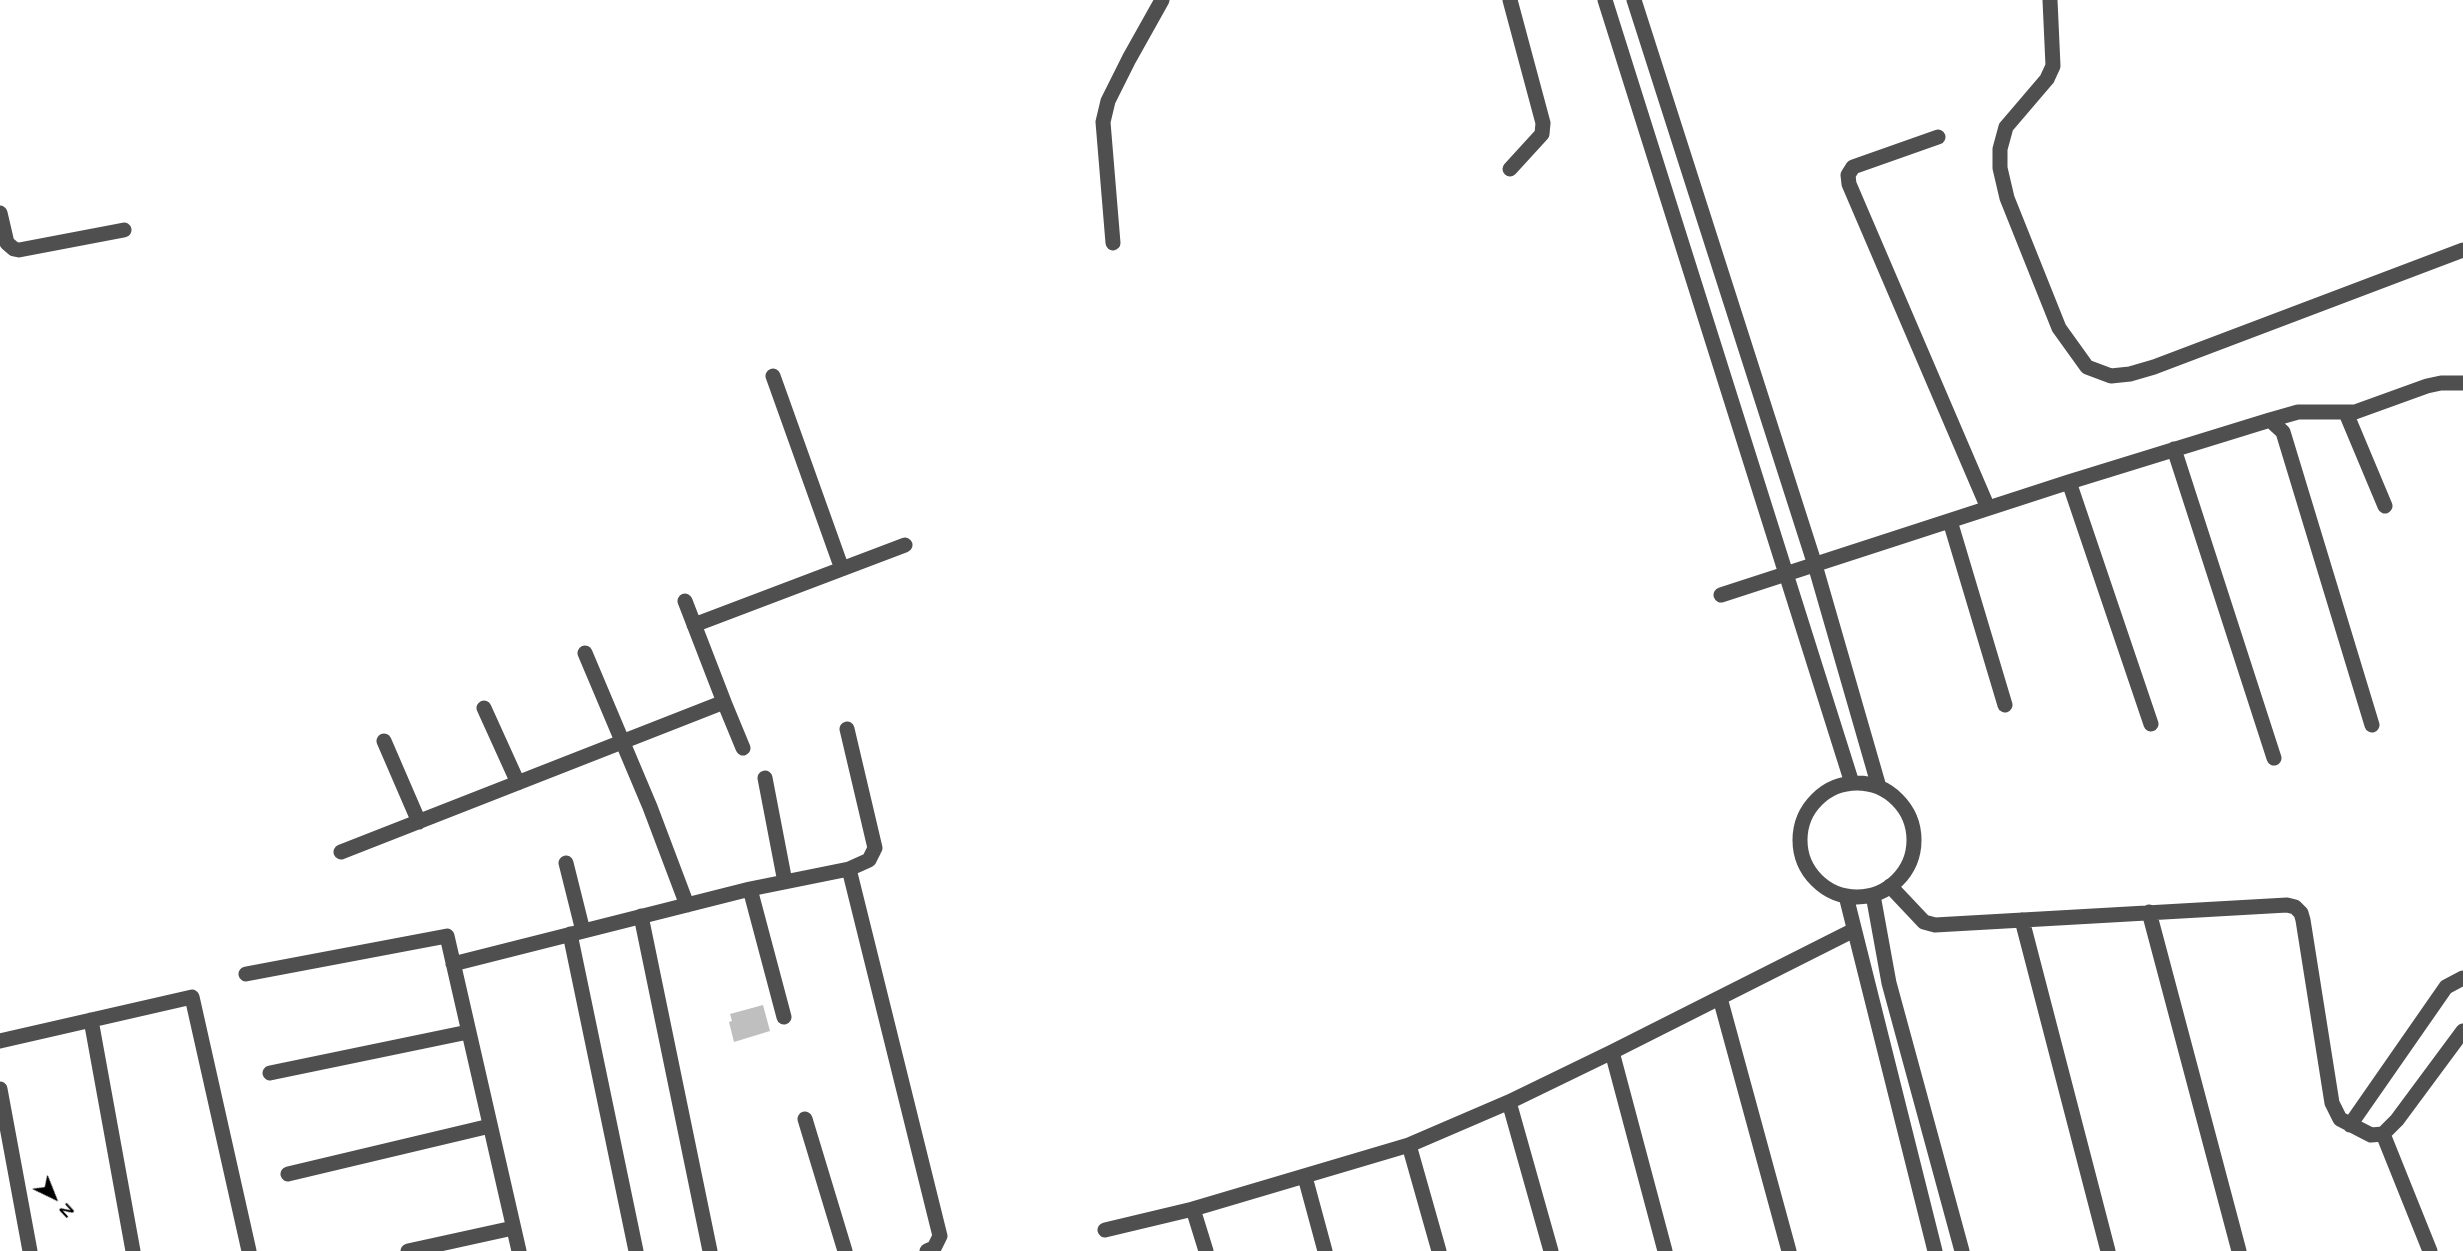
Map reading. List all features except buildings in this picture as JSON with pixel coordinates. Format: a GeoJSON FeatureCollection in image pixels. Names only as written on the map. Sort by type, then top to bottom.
{"type":"FeatureCollection","features":[{"type":"Feature","properties":{"kind":"street"},"geometry":{"type":"LineString","coordinates":[[1113,243],[1103,122],[1108,101],[1162,0]]}},
{"type":"Feature","properties":{"kind":"street"},"geometry":{"type":"LineString","coordinates":[[1510,0],[1543,123],[1542,134],[1510,169]]}},
{"type":"Feature","properties":{"kind":"street"},"geometry":{"type":"LineString","coordinates":[[1605,0],[1852,783]]}},
{"type":"Feature","properties":{"kind":"street"},"geometry":{"type":"LineString","coordinates":[[1634,0],[1815,565],[1879,787]]}},
{"type":"Feature","properties":{"kind":"street"},"geometry":{"type":"LineString","coordinates":[[2050,0],[2053,66],[2047,79],[2006,127],[2001,148],[2000,168],[2007,198],[2059,328],[2087,367],[2111,376],[2138,372],[2463,250]]}},
{"type":"Feature","properties":{"kind":"street"},"geometry":{"type":"LineString","coordinates":[[1938,137],[1853,168],[1848,175],[1854,195],[1988,508]]}},
{"type":"Feature","properties":{"kind":"street"},"geometry":{"type":"LineString","coordinates":[[0,213],[7,243],[14,249],[20,250],[124,230]]}},
{"type":"Feature","properties":{"kind":"street"},"geometry":{"type":"LineString","coordinates":[[773,376],[842,568]]}},
{"type":"Feature","properties":{"kind":"street"},"geometry":{"type":"LineString","coordinates":[[1721,595],[2068,482],[2270,420],[2298,412],[2346,413],[2368,408],[2427,386],[2441,383],[2463,383]]}},
{"type":"Feature","properties":{"kind":"street"},"geometry":{"type":"LineString","coordinates":[[2346,413],[2385,506]]}},
{"type":"Feature","properties":{"kind":"street"},"geometry":{"type":"LineString","coordinates":[[2270,420],[2283,432],[2372,725]]}},
{"type":"Feature","properties":{"kind":"street"},"geometry":{"type":"LineString","coordinates":[[2174,449],[2274,758]]}},
{"type":"Feature","properties":{"kind":"street"},"geometry":{"type":"LineString","coordinates":[[2068,482],[2151,724]]}},
{"type":"Feature","properties":{"kind":"street"},"geometry":{"type":"LineString","coordinates":[[1950,520],[2005,705]]}},
{"type":"Feature","properties":{"kind":"street"},"geometry":{"type":"LineString","coordinates":[[694,625],[905,545]]}},
{"type":"Feature","properties":{"kind":"street"},"geometry":{"type":"LineString","coordinates":[[685,601],[743,748]]}},
{"type":"Feature","properties":{"kind":"street"},"geometry":{"type":"LineString","coordinates":[[585,653],[650,807],[687,905]]}},
{"type":"Feature","properties":{"kind":"street"},"geometry":{"type":"LineString","coordinates":[[341,852],[724,702]]}},
{"type":"Feature","properties":{"kind":"street"},"geometry":{"type":"LineString","coordinates":[[484,708],[518,783]]}},
{"type":"Feature","properties":{"kind":"street"},"geometry":{"type":"LineString","coordinates":[[453,964],[750,889],[849,869],[869,860],[875,848],[847,729]]}},
{"type":"Feature","properties":{"kind":"street"},"geometry":{"type":"LineString","coordinates":[[384,741],[419,822]]}},
{"type":"Feature","properties":{"kind":"street"},"geometry":{"type":"LineString","coordinates":[[765,778],[784,882]]}},
{"type":"Feature","properties":{"kind":"street"},"geometry":{"type":"LineString","coordinates":[[1862,782],[1879,787],[1895,796],[1907,811],[1913,828],[1914,847],[1909,865],[1898,880],[1873,895],[1846,896],[1828,890],[1814,879],[1804,865],[1800,849],[1800,831],[1805,814],[1815,800],[1829,789],[1852,783],[1862,782]]}},
{"type":"Feature","properties":{"kind":"street"},"geometry":{"type":"LineString","coordinates":[[566,863],[576,933],[636,1251]]}},
{"type":"Feature","properties":{"kind":"street"},"geometry":{"type":"LineString","coordinates":[[849,869],[940,1236],[934,1248],[927,1251]]}},
{"type":"Feature","properties":{"kind":"street"},"geometry":{"type":"LineString","coordinates":[[1890,886],[1924,922],[1935,925],[2287,905],[2295,907],[2301,913],[2332,1103],[2340,1119],[2371,1136],[2382,1134],[2397,1120],[2463,1031]]}},
{"type":"Feature","properties":{"kind":"street"},"geometry":{"type":"LineString","coordinates":[[750,889],[784,1017]]}},
{"type":"Feature","properties":{"kind":"street"},"geometry":{"type":"LineString","coordinates":[[1873,895],[1889,983],[1962,1251]]}},
{"type":"Feature","properties":{"kind":"street"},"geometry":{"type":"LineString","coordinates":[[1846,896],[1935,1251]]}},
{"type":"Feature","properties":{"kind":"street"},"geometry":{"type":"LineString","coordinates":[[2149,912],[2239,1251]]}},
{"type":"Feature","properties":{"kind":"street"},"geometry":{"type":"LineString","coordinates":[[641,916],[710,1251]]}},
{"type":"Feature","properties":{"kind":"street"},"geometry":{"type":"LineString","coordinates":[[2022,920],[2108,1251]]}},
{"type":"Feature","properties":{"kind":"street"},"geometry":{"type":"LineString","coordinates":[[1105,1230],[1193,1209],[1409,1145],[1509,1102],[1720,999],[1854,930]]}},
{"type":"Feature","properties":{"kind":"street"},"geometry":{"type":"LineString","coordinates":[[246,974],[447,936],[519,1251]]}},
{"type":"Feature","properties":{"kind":"street"},"geometry":{"type":"LineString","coordinates":[[2350,1125],[2446,987],[2463,978]]}},
{"type":"Feature","properties":{"kind":"street"},"geometry":{"type":"LineString","coordinates":[[0,1041],[192,997],[249,1251]]}},
{"type":"Feature","properties":{"kind":"street"},"geometry":{"type":"LineString","coordinates":[[1720,999],[1789,1251]]}},
{"type":"Feature","properties":{"kind":"street"},"geometry":{"type":"LineString","coordinates":[[91,1020],[133,1251]]}},
{"type":"Feature","properties":{"kind":"street"},"geometry":{"type":"LineString","coordinates":[[270,1073],[468,1032]]}},
{"type":"Feature","properties":{"kind":"street"},"geometry":{"type":"LineString","coordinates":[[1612,1052],[1665,1251]]}},
{"type":"Feature","properties":{"kind":"street"},"geometry":{"type":"LineString","coordinates":[[0,1089],[30,1251]]}},
{"type":"Feature","properties":{"kind":"street"},"geometry":{"type":"LineString","coordinates":[[1509,1102],[1551,1251]]}},
{"type":"Feature","properties":{"kind":"street"},"geometry":{"type":"LineString","coordinates":[[805,1119],[845,1251]]}},
{"type":"Feature","properties":{"kind":"street"},"geometry":{"type":"LineString","coordinates":[[288,1174],[490,1126]]}},
{"type":"Feature","properties":{"kind":"street"},"geometry":{"type":"LineString","coordinates":[[2382,1134],[2430,1251]]}},
{"type":"Feature","properties":{"kind":"street"},"geometry":{"type":"LineString","coordinates":[[1409,1145],[1439,1251]]}},
{"type":"Feature","properties":{"kind":"street"},"geometry":{"type":"LineString","coordinates":[[1305,1177],[1325,1251]]}},
{"type":"Feature","properties":{"kind":"street"},"geometry":{"type":"LineString","coordinates":[[1193,1209],[1206,1251]]}},
{"type":"Feature","properties":{"kind":"street"},"geometry":{"type":"LineString","coordinates":[[408,1251],[513,1228]]}}]}
